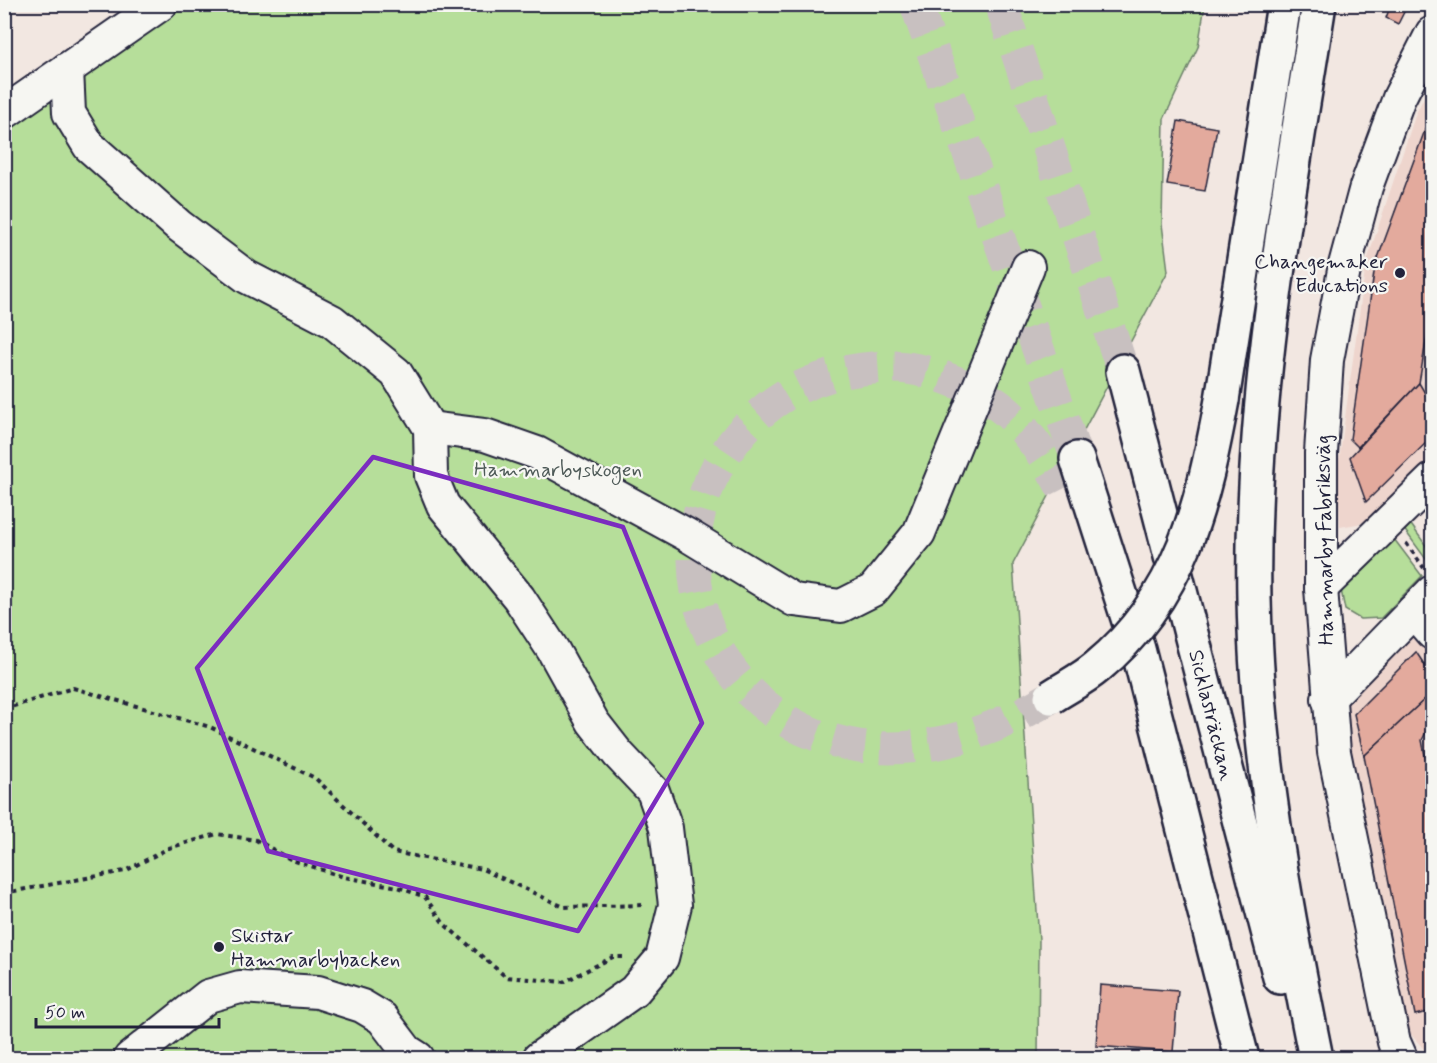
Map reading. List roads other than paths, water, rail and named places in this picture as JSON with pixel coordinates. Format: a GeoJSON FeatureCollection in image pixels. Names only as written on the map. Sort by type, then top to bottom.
{"type":"FeatureCollection","features":[{"type":"Feature","properties":{"kind":"highway"},"geometry":{"type":"LineString","coordinates":[[1051,697],[1096,668],[1134,632],[1169,580],[1188,541],[1201,501],[1222,400],[1284,4]]}},
{"type":"Feature","properties":{"kind":"highway"},"geometry":{"type":"LineString","coordinates":[[1316,1059],[1286,908],[1270,800],[1257,666],[1254,596],[1258,452],[1264,380],[1281,241],[1319,4]]}},
{"type":"Feature","properties":{"kind":"highway","name":"Sicklasträckan"},"geometry":{"type":"LineString","coordinates":[[1123,370],[1271,950],[1306,1059]]}},
{"type":"Feature","properties":{"kind":"highway"},"geometry":{"type":"LineString","coordinates":[[1077,459],[1138,649],[1242,1059]]}},
{"type":"Feature","properties":{"kind":"highway"},"geometry":{"type":"LineString","coordinates":[[1063,489],[1087,549],[1152,776],[1188,844]]}},
{"type":"Feature","properties":{"kind":"street"},"geometry":{"type":"LineString","coordinates":[[4,113],[161,4]]}},
{"type":"Feature","properties":{"kind":"street","name":"Hammarby Fabriksväg"},"geometry":{"type":"LineString","coordinates":[[1401,1059],[1394,1042],[1334,752],[1321,588],[1321,453],[1327,360],[1345,265],[1366,187],[1399,98],[1432,33]]}},
{"type":"Feature","properties":{"kind":"street"},"geometry":{"type":"LineString","coordinates":[[67,69],[69,113],[89,146],[178,225],[248,277],[332,321],[396,373],[430,428],[431,476],[443,505],[519,598],[553,650],[593,722],[618,754],[653,791],[666,828],[675,904],[662,957],[634,991],[539,1059]]}},
{"type":"Feature","properties":{"kind":"street"},"geometry":{"type":"LineString","coordinates":[[430,428],[485,435],[537,453],[689,536],[795,600],[841,606],[873,591],[919,533],[1028,267]]}},
{"type":"Feature","properties":{"kind":"street"},"geometry":{"type":"LineString","coordinates":[[1321,588],[1432,480]]}},
{"type":"Feature","properties":{"kind":"street"},"geometry":{"type":"LineString","coordinates":[[1328,699],[1426,612]]}},
{"type":"Feature","properties":{"kind":"street"},"geometry":{"type":"LineString","coordinates":[[130,1059],[208,996],[240,987],[318,992],[362,1006],[382,1018],[407,1051],[418,1059]]}},
{"type":"Feature","properties":{"kind":"tunnel"},"geometry":{"type":"LineString","coordinates":[[916,4],[1077,459]]}},
{"type":"Feature","properties":{"kind":"tunnel"},"geometry":{"type":"LineString","coordinates":[[1001,4],[1123,371]]}},
{"type":"Feature","properties":{"kind":"tunnel"},"geometry":{"type":"LineString","coordinates":[[1051,697],[1007,721],[960,738],[935,744],[884,748],[859,746],[807,731],[763,704],[730,668],[706,625],[695,578],[696,529],[711,480],[740,434],[755,418],[789,393],[808,384],[848,371],[869,368],[905,368],[938,375],[986,397],[1010,415],[1026,432],[1063,489]]}},
{"type":"Feature","properties":{"kind":"place","name":"Changemaker Educations"},"geometry":{"type":"Point","coordinates":[1400,273]}},
{"type":"Feature","properties":{"kind":"place","name":"Skistar Hammarbybacken"},"geometry":{"type":"Point","coordinates":[219,947]}},
{"type":"Feature","properties":{"kind":"park label","name":"Hammarbyskogen"},"geometry":{"type":"Point","coordinates":[558,469]}}]}
